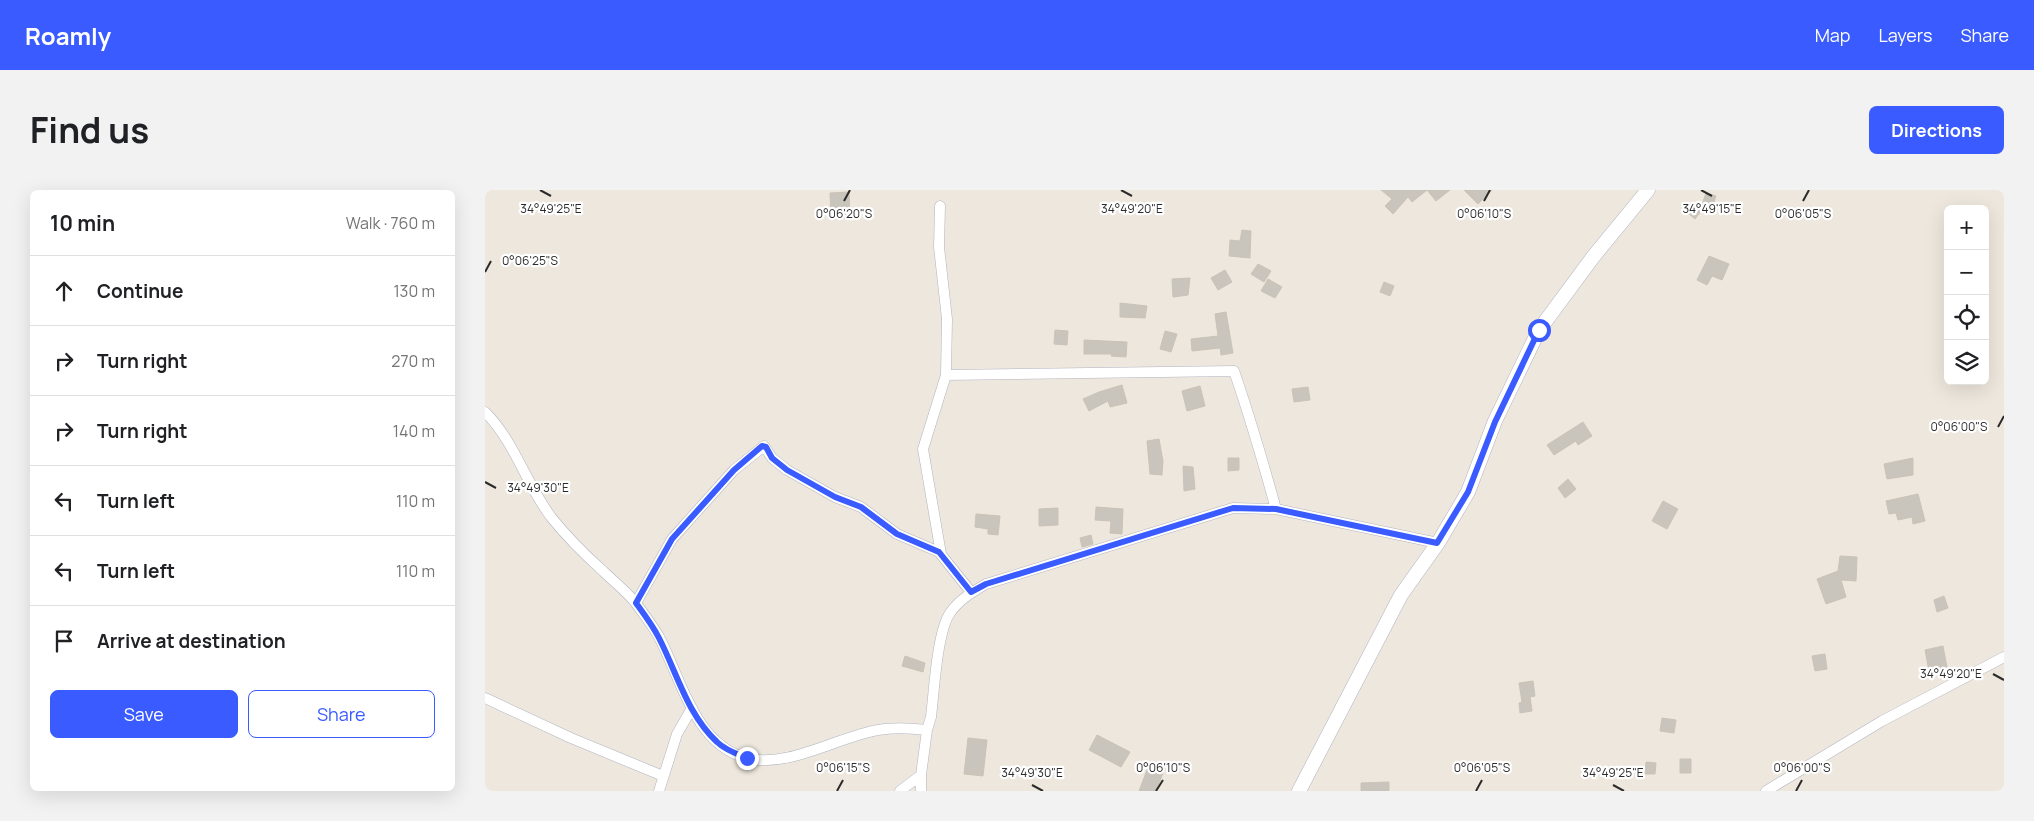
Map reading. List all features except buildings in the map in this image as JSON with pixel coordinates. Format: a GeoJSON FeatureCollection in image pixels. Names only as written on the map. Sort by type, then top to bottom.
{"type":"FeatureCollection","features":[{"type":"Feature","properties":{"kind":"street"},"geometry":{"type":"LineString","coordinates":[[1299,791],[1401,595],[1437,543],[1468,492],[1495,422],[1539,330],[1593,257],[1647,190]]}},
{"type":"Feature","properties":{"kind":"street"},"geometry":{"type":"LineString","coordinates":[[940,206],[939,247],[947,319],[946,375],[923,449],[941,554]]}},
{"type":"Feature","properties":{"kind":"street"},"geometry":{"type":"LineString","coordinates":[[946,375],[1234,371],[1254,430],[1255,441],[1261,451],[1276,509]]}},
{"type":"Feature","properties":{"kind":"street"},"geometry":{"type":"LineString","coordinates":[[485,412],[509,443],[549,515],[577,547],[636,603],[659,636],[683,694],[717,742],[731,752],[747,758],[766,760],[801,754],[879,729],[927,730]]}},
{"type":"Feature","properties":{"kind":"street"},"geometry":{"type":"LineString","coordinates":[[636,603],[672,539],[734,470],[764,446],[772,458],[787,470],[835,497],[861,507],[897,534],[941,554],[971,592]]}},
{"type":"Feature","properties":{"kind":"street"},"geometry":{"type":"LineString","coordinates":[[921,791],[921,775],[927,730],[931,717],[944,625],[955,607],[971,592],[986,584],[1233,508],[1276,509],[1437,543]]}},
{"type":"Feature","properties":{"kind":"street"},"geometry":{"type":"LineString","coordinates":[[1765,791],[1882,721],[2004,657]]}},
{"type":"Feature","properties":{"kind":"street"},"geometry":{"type":"LineString","coordinates":[[485,698],[571,738],[663,776]]}},
{"type":"Feature","properties":{"kind":"street"},"geometry":{"type":"LineString","coordinates":[[659,791],[677,734],[692,708]]}},
{"type":"Feature","properties":{"kind":"street"},"geometry":{"type":"LineString","coordinates":[[900,791],[913,783],[921,775]]}},
{"type":"Feature","properties":{"kind":"route"},"geometry":{"type":"LineString","coordinates":[[747,758],[731,752],[717,742],[700,720],[683,694],[659,636],[636,603],[672,539],[720,488],[734,470],[762,446],[766,447],[772,458],[787,470],[835,497],[861,507],[897,534],[939,552],[971,592],[986,584],[1233,508],[1276,509],[1437,543],[1468,492],[1495,422],[1539,330]]}}]}
